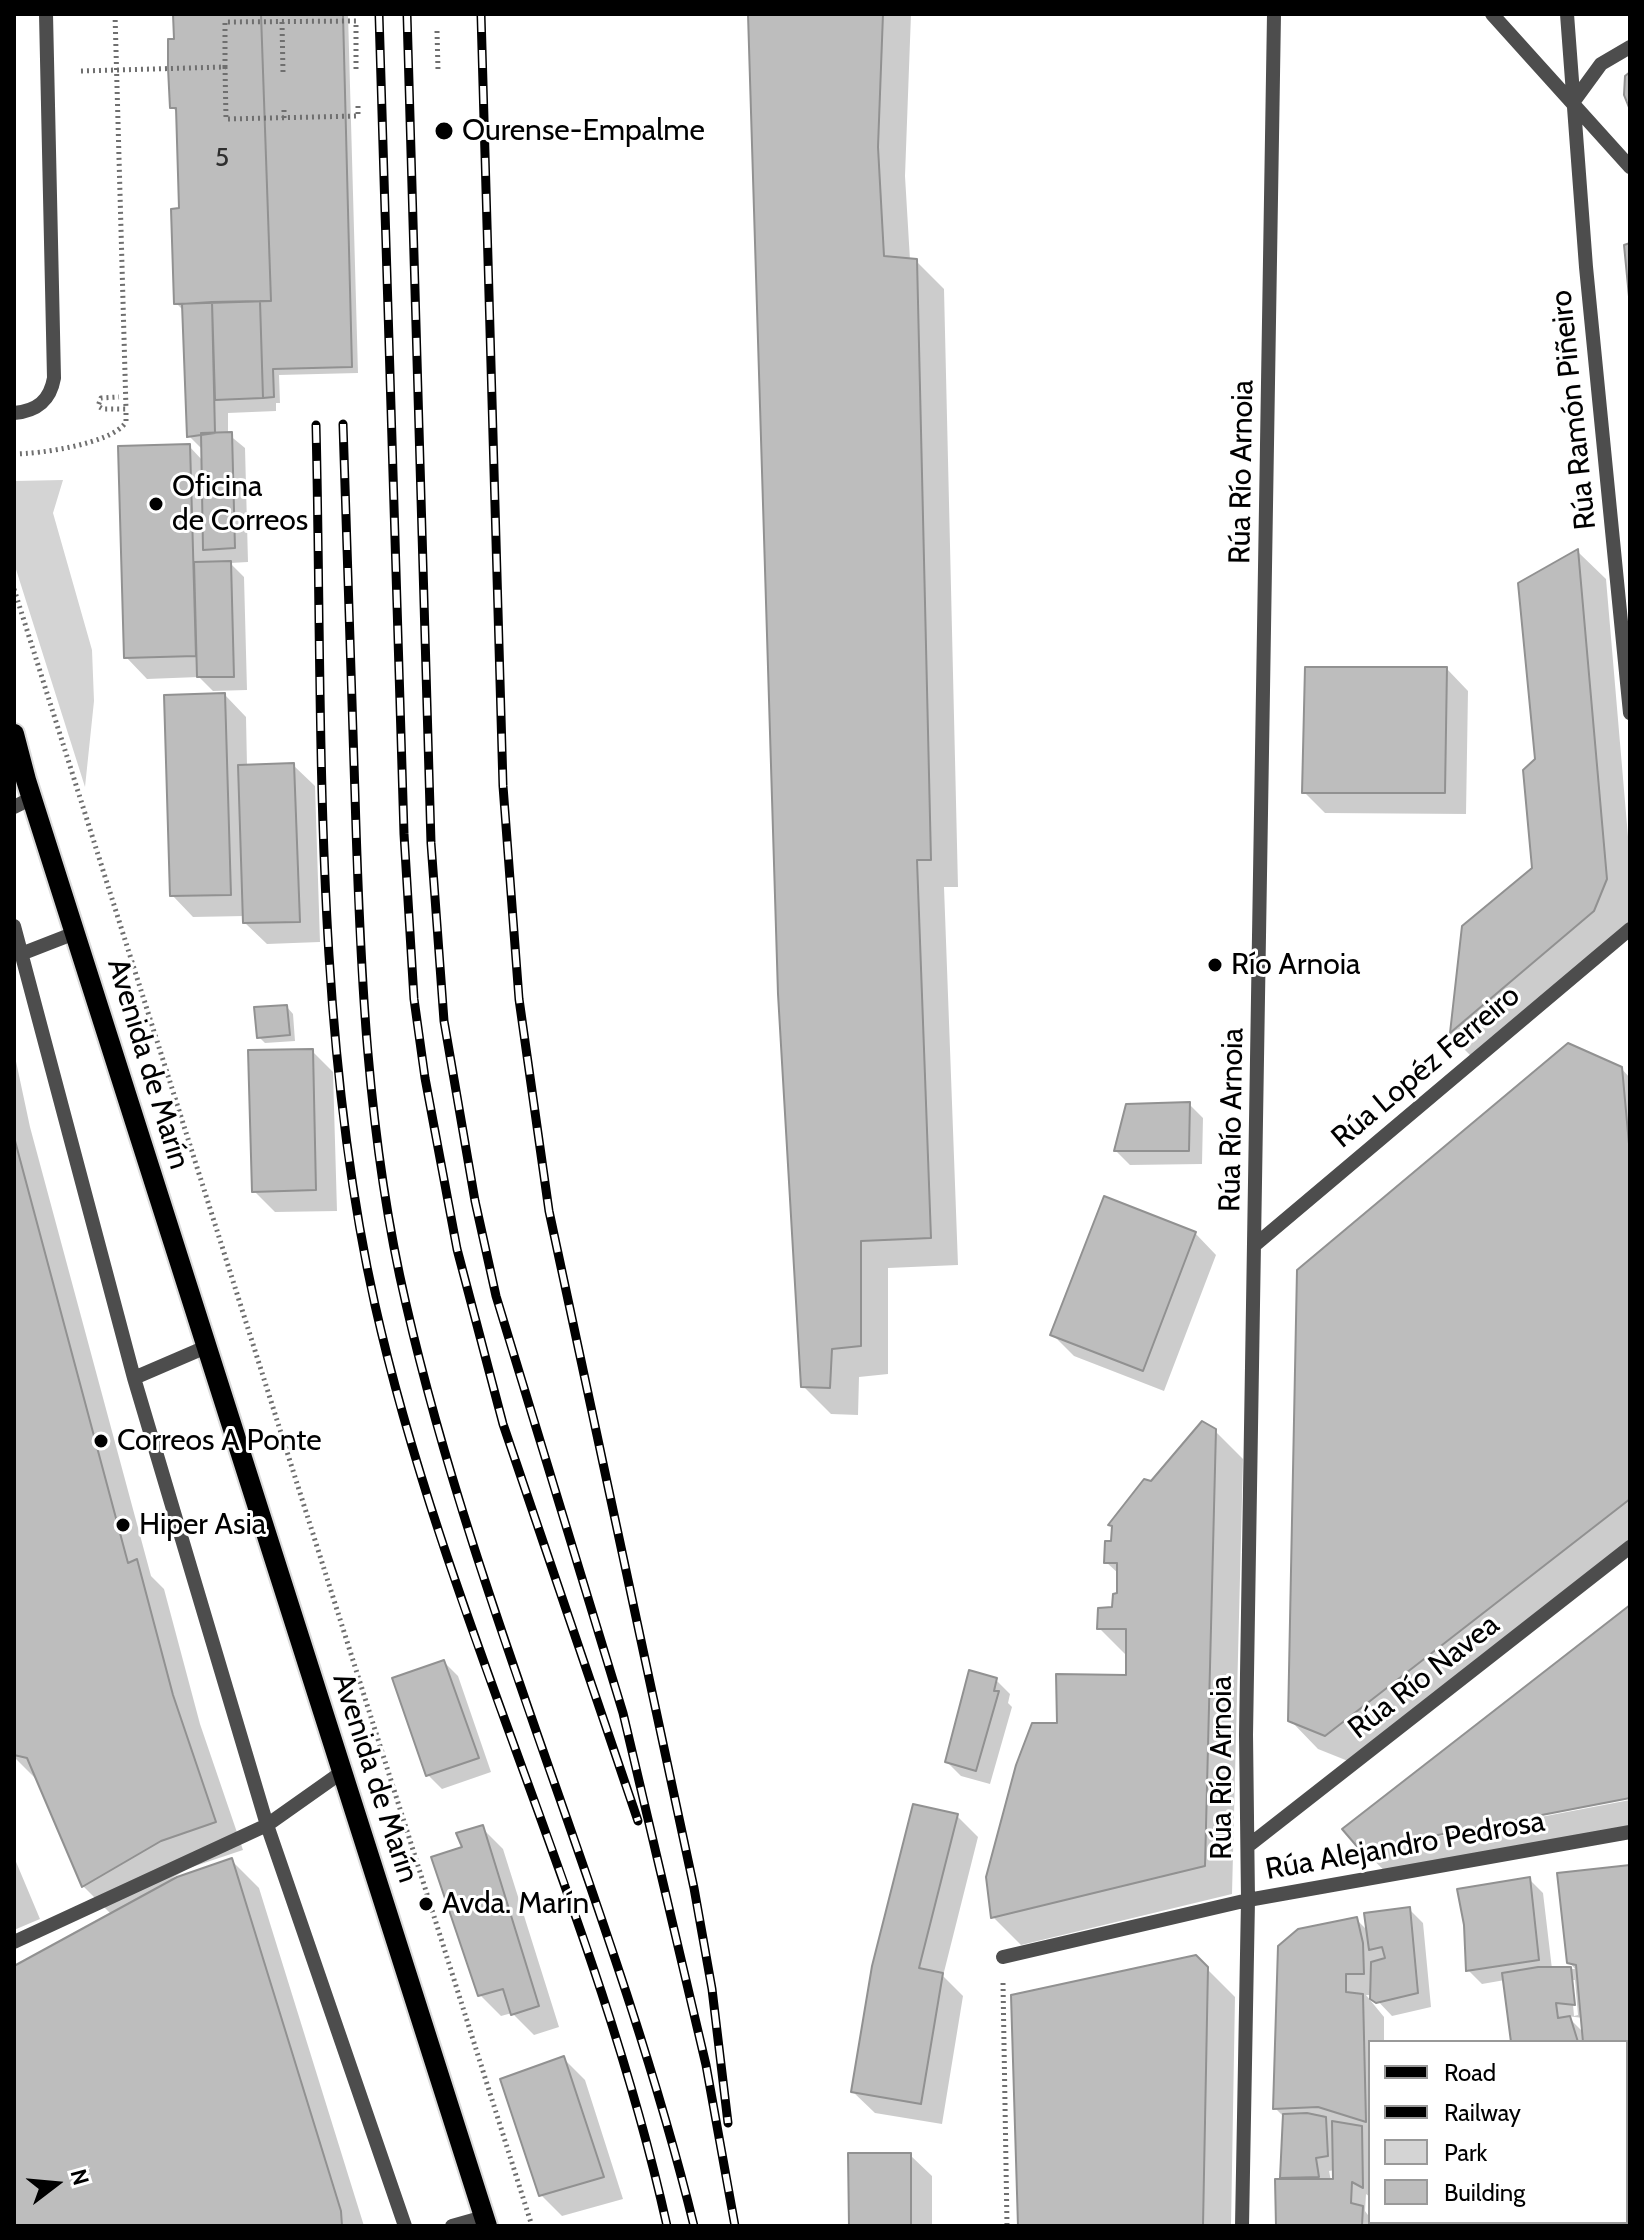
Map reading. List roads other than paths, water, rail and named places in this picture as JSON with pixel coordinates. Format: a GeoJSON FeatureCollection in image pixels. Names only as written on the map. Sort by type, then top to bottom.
{"type":"FeatureCollection","features":[{"type":"Feature","properties":{"kind":"main road"},"geometry":{"type":"LineString","coordinates":[[14,734],[23,770]]}},
{"type":"Feature","properties":{"kind":"main road"},"geometry":{"type":"LineString","coordinates":[[14,750],[23,770]]}},
{"type":"Feature","properties":{"kind":"main road","name":"Avenida de Marín"},"geometry":{"type":"LineString","coordinates":[[23,770],[23,802],[75,933],[486,2222]]}},
{"type":"Feature","properties":{"kind":"street"},"geometry":{"type":"LineString","coordinates":[[14,413],[30,411],[48,399],[54,378],[46,14]]}},
{"type":"Feature","properties":{"kind":"street","name":"Rúa Río Arnoia"},"geometry":{"type":"LineString","coordinates":[[1242,2226],[1248,1900],[1246,1734],[1274,14]]}},
{"type":"Feature","properties":{"kind":"street"},"geometry":{"type":"LineString","coordinates":[[1492,14],[1574,101],[1630,167]]}},
{"type":"Feature","properties":{"kind":"street","name":"Rúa Ramón Piñeiro"},"geometry":{"type":"LineString","coordinates":[[1567,14],[1586,267],[1630,713]]}},
{"type":"Feature","properties":{"kind":"street"},"geometry":{"type":"LineString","coordinates":[[1574,101],[1601,64],[1630,47]]}},
{"type":"Feature","properties":{"kind":"street"},"geometry":{"type":"LineString","coordinates":[[14,926],[134,1378],[267,1825],[405,2226]]}},
{"type":"Feature","properties":{"kind":"street","name":"Rúa Lopéz Ferreiro"},"geometry":{"type":"LineString","coordinates":[[1255,1245],[1630,929]]}},
{"type":"Feature","properties":{"kind":"street"},"geometry":{"type":"LineString","coordinates":[[21,954],[75,933]]}},
{"type":"Feature","properties":{"kind":"street"},"geometry":{"type":"LineString","coordinates":[[134,1378],[206,1347]]}},
{"type":"Feature","properties":{"kind":"street","name":"Rúa Río Navea"},"geometry":{"type":"LineString","coordinates":[[1248,1846],[1630,1547]]}},
{"type":"Feature","properties":{"kind":"street"},"geometry":{"type":"LineString","coordinates":[[14,1942],[267,1825],[342,1772]]}},
{"type":"Feature","properties":{"kind":"street","name":"Rúa Alejandro Pedrosa"},"geometry":{"type":"LineString","coordinates":[[1003,1957],[1248,1900],[1630,1832]]}},
{"type":"Feature","properties":{"kind":"street"},"geometry":{"type":"LineString","coordinates":[[452,2226],[486,2222]]}},
{"type":"Feature","properties":{"kind":"railway"},"geometry":{"type":"LineString","coordinates":[[379,14],[404,834],[414,999],[425,1078],[457,1249],[503,1424],[638,1821]]}},
{"type":"Feature","properties":{"kind":"railway"},"geometry":{"type":"LineString","coordinates":[[407,14],[431,843],[444,1021],[475,1201],[496,1296],[623,1713],[706,2065],[735,2226]]}},
{"type":"Feature","properties":{"kind":"railway"},"geometry":{"type":"LineString","coordinates":[[481,14],[503,786],[519,999],[549,1211],[694,1888],[712,1989],[728,2123]]}},
{"type":"Feature","properties":{"kind":"railway"},"geometry":{"type":"LineString","coordinates":[[343,424],[363,987],[374,1115],[393,1241],[436,1421],[471,1537],[627,1994],[694,2226]]}},
{"type":"Feature","properties":{"kind":"railway"},"geometry":{"type":"LineString","coordinates":[[316,425],[321,756],[330,978],[340,1088],[355,1198],[375,1305],[405,1422],[441,1538],[602,1994],[637,2109],[667,2226]]}},
{"type":"Feature","properties":{"kind":"place","name":"Ourense-Empalme"},"geometry":{"type":"Point","coordinates":[444,131]}},
{"type":"Feature","properties":{"kind":"place","name":"Oficina de Correos"},"geometry":{"type":"Point","coordinates":[156,504]}},
{"type":"Feature","properties":{"kind":"place","name":"Río Arnoia"},"geometry":{"type":"Point","coordinates":[1215,965]}},
{"type":"Feature","properties":{"kind":"place","name":"Correos A Ponte"},"geometry":{"type":"Point","coordinates":[101,1441]}},
{"type":"Feature","properties":{"kind":"place","name":"Hiper Asia"},"geometry":{"type":"Point","coordinates":[123,1525]}},
{"type":"Feature","properties":{"kind":"place","name":"Avda. Marín"},"geometry":{"type":"Point","coordinates":[426,1904]}}]}
